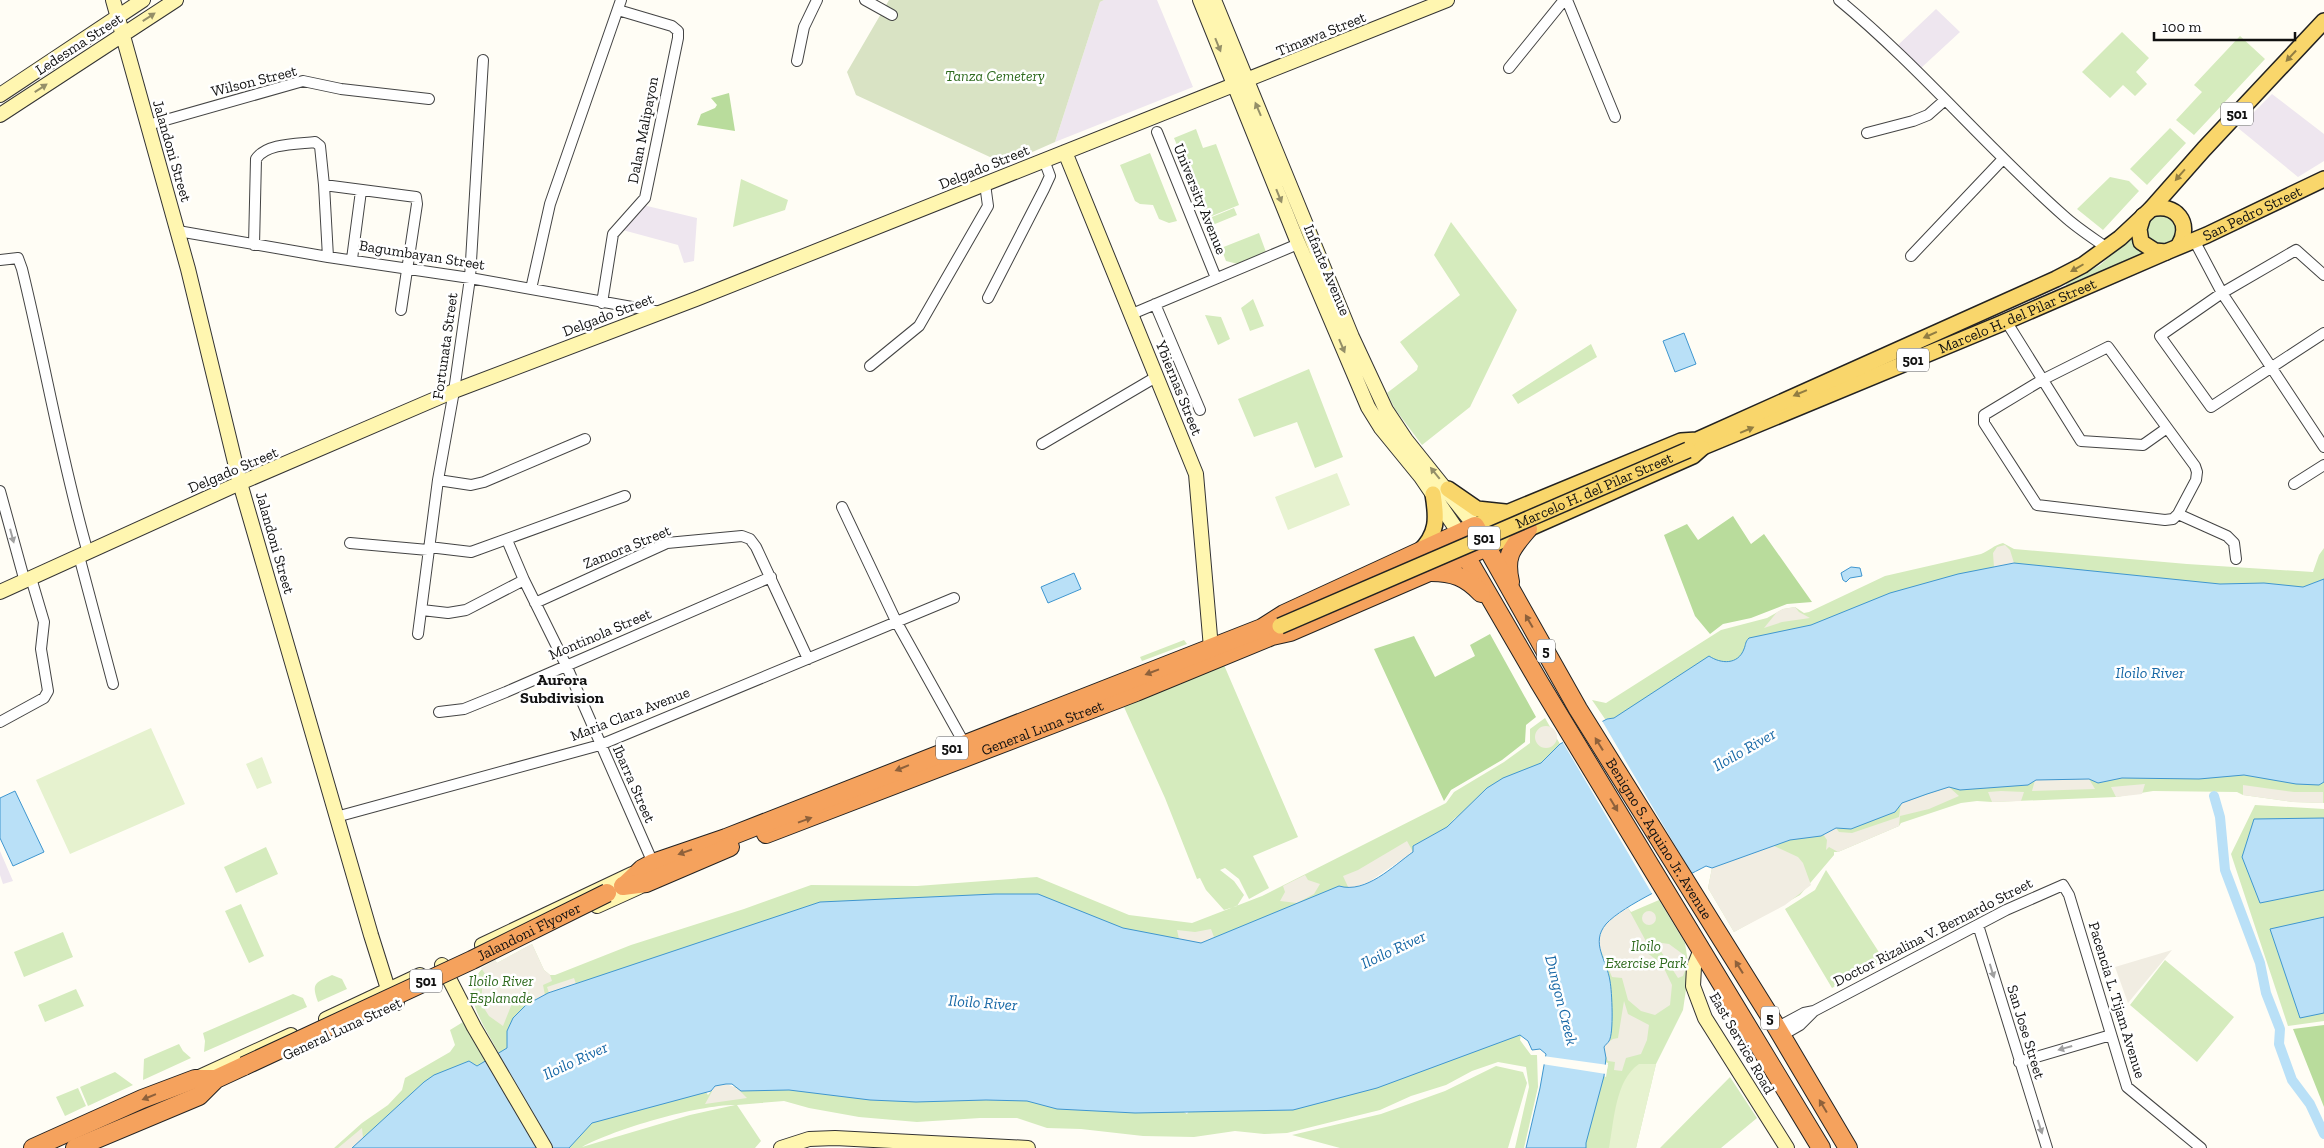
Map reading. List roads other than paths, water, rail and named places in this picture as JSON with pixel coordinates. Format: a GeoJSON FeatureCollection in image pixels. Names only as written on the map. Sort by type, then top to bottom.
{"type":"FeatureCollection","features":[{"type":"Feature","properties":{"kind":"highway","name":"Marcelo H. del Pilar Street"},"geometry":{"type":"LineString","coordinates":[[1454,535],[1475,526]]}},
{"type":"Feature","properties":{"kind":"highway","name":"Benigno S. Aquino Jr. Avenue"},"geometry":{"type":"LineString","coordinates":[[1475,526],[1578,709],[1779,1032],[1848,1148]]}},
{"type":"Feature","properties":{"kind":"highway"},"geometry":{"type":"LineString","coordinates":[[1513,594],[1507,559],[1514,544],[1528,529]]}},
{"type":"Feature","properties":{"kind":"highway","name":"General Luna Street"},"geometry":{"type":"LineString","coordinates":[[625,885],[647,872],[726,838],[1197,668],[1271,630],[1276,618],[1454,535]]}},
{"type":"Feature","properties":{"kind":"highway","name":"Benigno S. Aquino Jr. Avenue"},"geometry":{"type":"LineString","coordinates":[[1454,535],[1547,696],[1821,1148]]}},
{"type":"Feature","properties":{"kind":"highway","name":"Marcelo H. del Pilar Street"},"geometry":{"type":"LineString","coordinates":[[1466,556],[1487,547]]}},
{"type":"Feature","properties":{"kind":"highway","name":"General Luna Street"},"geometry":{"type":"LineString","coordinates":[[933,763],[964,743],[1211,648],[1271,630],[1290,632],[1466,556]]}},
{"type":"Feature","properties":{"kind":"highway"},"geometry":{"type":"LineString","coordinates":[[1426,573],[1445,572],[1462,576],[1494,606]]}},
{"type":"Feature","properties":{"kind":"highway"},"geometry":{"type":"LineString","coordinates":[[1547,696],[1565,686]]}},
{"type":"Feature","properties":{"kind":"highway","name":"Jalandoni Flyover"},"geometry":{"type":"LineString","coordinates":[[216,1079],[464,964],[625,885]]}},
{"type":"Feature","properties":{"kind":"highway","name":"General Luna Street"},"geometry":{"type":"LineString","coordinates":[[75,1148],[216,1079]]}},
{"type":"Feature","properties":{"kind":"highway","name":"General Luna Street"},"geometry":{"type":"LineString","coordinates":[[33,1148],[142,1099],[197,1087]]}},
{"type":"Feature","properties":{"kind":"main road","name":"Jalandoni Street"},"geometry":{"type":"LineString","coordinates":[[113,0],[178,231],[240,483],[336,817],[388,989],[397,1004]]}},
{"type":"Feature","properties":{"kind":"main road","name":"Ledesma Street"},"geometry":{"type":"LineString","coordinates":[[0,115],[120,26],[143,0]]}},
{"type":"Feature","properties":{"kind":"main road","name":"Ledesma Street"},"geometry":{"type":"LineString","coordinates":[[0,95],[120,26],[176,0]]}},
{"type":"Feature","properties":{"kind":"main road","name":"Infante Avenue"},"geometry":{"type":"LineString","coordinates":[[1200,0],[1241,84]]}},
{"type":"Feature","properties":{"kind":"main road","name":"Infante Avenue"},"geometry":{"type":"LineString","coordinates":[[1214,0],[1241,84],[1261,134],[1386,410],[1406,440],[1448,489],[1475,526]]}},
{"type":"Feature","properties":{"kind":"main road","name":"Timawa Street"},"geometry":{"type":"LineString","coordinates":[[1241,84],[1447,0]]}},
{"type":"Feature","properties":{"kind":"main road","name":"Marcelo H. del Pilar Street"},"geometry":{"type":"LineString","coordinates":[[1271,630],[1695,446],[2083,265],[2107,248],[2147,212],[2324,20]]}},
{"type":"Feature","properties":{"kind":"main road","name":"Delgado Street"},"geometry":{"type":"LineString","coordinates":[[0,592],[240,483],[454,391],[1241,84]]}},
{"type":"Feature","properties":{"kind":"main road","name":"Infante Avenue"},"geometry":{"type":"LineString","coordinates":[[1261,134],[1298,244],[1368,407],[1381,428],[1433,494],[1456,527],[1454,535]]}},
{"type":"Feature","properties":{"kind":"main road","name":"Ybiernas Street"},"geometry":{"type":"LineString","coordinates":[[1065,152],[1196,474],[1211,648]]}},
{"type":"Feature","properties":{"kind":"main road","name":"San Pedro Street"},"geometry":{"type":"LineString","coordinates":[[2173,248],[2324,179]]}},
{"type":"Feature","properties":{"kind":"main road"},"geometry":{"type":"LineString","coordinates":[[2160,207],[2172,209],[2180,217],[2184,233],[2173,248],[2154,251],[2141,242],[2139,229],[2147,212],[2160,207]]}},
{"type":"Feature","properties":{"kind":"main road","name":"Marcelo H. del Pilar Street"},"geometry":{"type":"LineString","coordinates":[[1475,526],[1682,441],[1695,446],[2006,321],[2173,248]]}},
{"type":"Feature","properties":{"kind":"main road","name":"Marcelo H. del Pilar Street"},"geometry":{"type":"LineString","coordinates":[[1487,547],[1697,454],[1695,446]]}},
{"type":"Feature","properties":{"kind":"main road"},"geometry":{"type":"LineString","coordinates":[[1448,489],[1478,509],[1512,512]]}},
{"type":"Feature","properties":{"kind":"main road"},"geometry":{"type":"LineString","coordinates":[[1418,553],[1430,541],[1436,526],[1433,494]]}},
{"type":"Feature","properties":{"kind":"main road","name":"General Luna Street"},"geometry":{"type":"LineString","coordinates":[[197,1087],[388,989],[442,965],[548,912],[647,872]]}},
{"type":"Feature","properties":{"kind":"main road","name":"General Luna Street"},"geometry":{"type":"LineString","coordinates":[[197,1087],[397,1004],[450,979],[647,872]]}},
{"type":"Feature","properties":{"kind":"main road","name":"East Service Road"},"geometry":{"type":"LineString","coordinates":[[1701,949],[1694,968],[1693,986],[1705,1018],[1787,1148]]}},
{"type":"Feature","properties":{"kind":"main road"},"geometry":{"type":"LineString","coordinates":[[442,965],[488,1051],[545,1148]]}},
{"type":"Feature","properties":{"kind":"main road"},"geometry":{"type":"LineString","coordinates":[[781,1148],[809,1139],[835,1138],[1028,1148]]}},
{"type":"Feature","properties":{"kind":"street"},"geometry":{"type":"LineString","coordinates":[[796,61],[804,27],[818,0]]}},
{"type":"Feature","properties":{"kind":"street"},"geometry":{"type":"LineString","coordinates":[[865,0],[892,15]]}},
{"type":"Feature","properties":{"kind":"street"},"geometry":{"type":"LineString","coordinates":[[1509,68],[1565,0],[1615,117]]}},
{"type":"Feature","properties":{"kind":"street"},"geometry":{"type":"LineString","coordinates":[[1839,0],[1875,30],[2003,159],[2065,218],[2107,248]]}},
{"type":"Feature","properties":{"kind":"street"},"geometry":{"type":"LineString","coordinates":[[531,289],[546,217],[620,5]]}},
{"type":"Feature","properties":{"kind":"street","name":"Dalan Malipayon"},"geometry":{"type":"LineString","coordinates":[[602,303],[613,234],[645,198],[678,38],[678,31],[672,26],[620,5]]}},
{"type":"Feature","properties":{"kind":"street","name":"Fortunata Street"},"geometry":{"type":"LineString","coordinates":[[418,634],[438,480],[454,391],[470,278],[483,60]]}},
{"type":"Feature","properties":{"kind":"street","name":"Wilson Street"},"geometry":{"type":"LineString","coordinates":[[148,125],[303,81],[341,89],[429,99]]}},
{"type":"Feature","properties":{"kind":"street"},"geometry":{"type":"LineString","coordinates":[[1867,133],[1928,115],[1945,100]]}},
{"type":"Feature","properties":{"kind":"street","name":"University Avenue"},"geometry":{"type":"LineString","coordinates":[[1157,132],[1216,278]]}},
{"type":"Feature","properties":{"kind":"street"},"geometry":{"type":"LineString","coordinates":[[254,245],[256,159],[260,152],[315,142],[320,146],[328,257]]}},
{"type":"Feature","properties":{"kind":"street"},"geometry":{"type":"LineString","coordinates":[[1911,256],[2003,159]]}},
{"type":"Feature","properties":{"kind":"street"},"geometry":{"type":"LineString","coordinates":[[988,298],[1050,176],[1044,160]]}},
{"type":"Feature","properties":{"kind":"street"},"geometry":{"type":"LineString","coordinates":[[870,366],[919,326],[988,206],[985,184]]}},
{"type":"Feature","properties":{"kind":"street"},"geometry":{"type":"LineString","coordinates":[[324,186],[416,197],[418,204],[401,310]]}},
{"type":"Feature","properties":{"kind":"street"},"geometry":{"type":"LineString","coordinates":[[352,260],[361,191]]}},
{"type":"Feature","properties":{"kind":"street","name":"Bagumbayan Street"},"geometry":{"type":"LineString","coordinates":[[178,231],[328,257],[470,278],[660,312]]}},
{"type":"Feature","properties":{"kind":"street"},"geometry":{"type":"LineString","coordinates":[[2194,240],[2222,293],[2324,447]]}},
{"type":"Feature","properties":{"kind":"street"},"geometry":{"type":"LineString","coordinates":[[1132,314],[1298,244]]}},
{"type":"Feature","properties":{"kind":"street"},"geometry":{"type":"LineString","coordinates":[[2324,275],[2296,250],[2222,293],[2160,336],[2211,407],[2324,333]]}},
{"type":"Feature","properties":{"kind":"street"},"geometry":{"type":"LineString","coordinates":[[0,260],[18,258],[22,269],[40,341],[83,554],[113,684]]}},
{"type":"Feature","properties":{"kind":"street"},"geometry":{"type":"LineString","coordinates":[[1155,304],[1200,410]]}},
{"type":"Feature","properties":{"kind":"street"},"geometry":{"type":"LineString","coordinates":[[2006,321],[2081,441],[2142,445],[2167,428]]}},
{"type":"Feature","properties":{"kind":"street"},"geometry":{"type":"LineString","coordinates":[[2108,347],[2167,428],[2195,466],[2197,472],[2178,514],[2173,519],[2165,520],[2037,505],[1984,423],[1984,415],[2042,380],[2108,347]]}},
{"type":"Feature","properties":{"kind":"street"},"geometry":{"type":"LineString","coordinates":[[1042,444],[1156,377]]}},
{"type":"Feature","properties":{"kind":"street"},"geometry":{"type":"LineString","coordinates":[[438,480],[471,485],[484,482],[585,439]]}},
{"type":"Feature","properties":{"kind":"street"},"geometry":{"type":"LineString","coordinates":[[2294,484],[2324,465]]}},
{"type":"Feature","properties":{"kind":"street"},"geometry":{"type":"LineString","coordinates":[[0,491],[28,580],[44,622],[41,650],[48,691],[44,698],[0,722]]}},
{"type":"Feature","properties":{"kind":"street"},"geometry":{"type":"LineString","coordinates":[[350,543],[464,553],[507,540],[625,496]]}},
{"type":"Feature","properties":{"kind":"street"},"geometry":{"type":"LineString","coordinates":[[842,507],[896,621],[964,743]]}},
{"type":"Feature","properties":{"kind":"street"},"geometry":{"type":"LineString","coordinates":[[2178,514],[2227,536],[2234,543],[2236,558]]}},
{"type":"Feature","properties":{"kind":"street","name":"Zamora Street"},"geometry":{"type":"LineString","coordinates":[[535,603],[667,543],[742,536],[754,543],[808,659]]}},
{"type":"Feature","properties":{"kind":"street","name":"Ibarra Street"},"geometry":{"type":"LineString","coordinates":[[507,540],[524,580],[566,665],[600,744],[647,872]]}},
{"type":"Feature","properties":{"kind":"street","name":"Montinola Street"},"geometry":{"type":"LineString","coordinates":[[439,712],[464,709],[771,577]]}},
{"type":"Feature","properties":{"kind":"street"},"geometry":{"type":"LineString","coordinates":[[422,610],[448,613],[466,610],[524,580]]}},
{"type":"Feature","properties":{"kind":"street","name":"Maria Clara Avenue"},"geometry":{"type":"LineString","coordinates":[[336,817],[600,744],[954,598]]}},
{"type":"Feature","properties":{"kind":"street","name":"Doctor Rizalina V. Bernardo Street"},"geometry":{"type":"LineString","coordinates":[[1779,1032],[1800,1025],[1814,1011],[1978,925],[2058,885],[2063,885],[2066,888]]}},
{"type":"Feature","properties":{"kind":"street","name":"Pacencia L. Tijam Avenue"},"geometry":{"type":"LineString","coordinates":[[2066,888],[2127,1087],[2201,1148]]}},
{"type":"Feature","properties":{"kind":"street","name":"San Jose Street"},"geometry":{"type":"LineString","coordinates":[[1978,925],[2046,1148]]}},
{"type":"Feature","properties":{"kind":"street"},"geometry":{"type":"LineString","coordinates":[[2019,1062],[2111,1035]]}},
{"type":"Feature","properties":{"kind":"water"},"geometry":{"type":"Polygon","coordinates":[[[1684,333],[1696,364],[1675,372],[1663,341],[1684,333]]]}},
{"type":"Feature","properties":{"kind":"water"},"geometry":{"type":"Polygon","coordinates":[[[2014,563],[2220,584],[2264,583],[2303,587],[2324,579],[2324,782],[2319,785],[2296,784],[2244,775],[2199,779],[2122,778],[2098,783],[2089,779],[2036,780],[2028,785],[1960,790],[1949,787],[1902,803],[1895,812],[1851,829],[1836,828],[1821,836],[1790,840],[1712,868],[1706,866],[1625,909],[1606,924],[1601,931],[1599,945],[1611,986],[1612,1030],[1611,1037],[1604,1047],[1606,1058],[1604,1076],[1586,1148],[1526,1148],[1546,1054],[1540,1049],[1532,1050],[1528,1041],[1520,1035],[1377,1088],[1293,1110],[1135,1113],[1057,1109],[1027,1101],[916,1102],[870,1100],[789,1090],[741,1091],[732,1084],[726,1084],[715,1086],[711,1091],[592,1123],[569,1148],[352,1148],[434,1075],[469,1061],[477,1066],[507,1048],[507,1031],[513,1018],[526,1005],[548,993],[820,902],[995,894],[1038,894],[1123,928],[1201,943],[1339,886],[1359,886],[1379,877],[1413,852],[1413,846],[1447,827],[1487,788],[1503,778],[1541,763],[1560,744],[1607,719],[1614,718],[1709,656],[1719,661],[1729,662],[1738,658],[1749,638],[1811,625],[1890,593],[1958,574],[2014,563]]]}},
{"type":"Feature","properties":{"kind":"water"},"geometry":{"type":"Polygon","coordinates":[[[1851,567],[1860,568],[1862,576],[1850,578],[1846,582],[1843,580],[1841,573],[1851,567]]]}},
{"type":"Feature","properties":{"kind":"water"},"geometry":{"type":"Polygon","coordinates":[[[1074,573],[1081,589],[1048,603],[1041,587],[1074,573]]]}},
{"type":"Feature","properties":{"kind":"water"},"geometry":{"type":"Polygon","coordinates":[[[15,791],[44,852],[13,866],[0,838],[0,798],[15,791]]]}},
{"type":"Feature","properties":{"kind":"water"},"geometry":{"type":"Polygon","coordinates":[[[2324,818],[2324,890],[2260,903],[2242,857],[2254,819],[2324,818]]]}},
{"type":"Feature","properties":{"kind":"water"},"geometry":{"type":"Polygon","coordinates":[[[2324,917],[2324,1013],[2300,1018],[2270,929],[2324,917]]]}},
{"type":"Feature","properties":{"kind":"waterway"},"geometry":{"type":"LineString","coordinates":[[2214,796],[2220,817],[2225,870],[2260,963],[2266,993],[2280,1029],[2279,1044],[2292,1080],[2310,1104],[2324,1134]]}},
{"type":"Feature","properties":{"kind":"district","name":"Aurora Subdivision"},"geometry":{"type":"Point","coordinates":[562,688]}},
{"type":"Feature","properties":{"kind":"park label","name":"Tanza Cemetery"},"geometry":{"type":"Point","coordinates":[995,76]}},
{"type":"Feature","properties":{"kind":"park label","name":"Iloilo Exercise Park"},"geometry":{"type":"Point","coordinates":[1646,954]}},
{"type":"Feature","properties":{"kind":"park label","name":"Iloilo River Esplanade"},"geometry":{"type":"Point","coordinates":[501,990]}},
{"type":"Feature","properties":{"kind":"water label","name":"Iloilo River"},"geometry":{"type":"Point","coordinates":[2150,672]}},
{"type":"Feature","properties":{"kind":"water label","name":"Iloilo River"},"geometry":{"type":"Point","coordinates":[1744,749]}},
{"type":"Feature","properties":{"kind":"water label","name":"Iloilo River"},"geometry":{"type":"Point","coordinates":[1393,949]}},
{"type":"Feature","properties":{"kind":"water label","name":"Dungon Creek"},"geometry":{"type":"Point","coordinates":[1562,1000]}},
{"type":"Feature","properties":{"kind":"water label","name":"Iloilo River"},"geometry":{"type":"Point","coordinates":[983,1002]}},
{"type":"Feature","properties":{"kind":"water label","name":"Iloilo River"},"geometry":{"type":"Point","coordinates":[575,1060]}}]}
